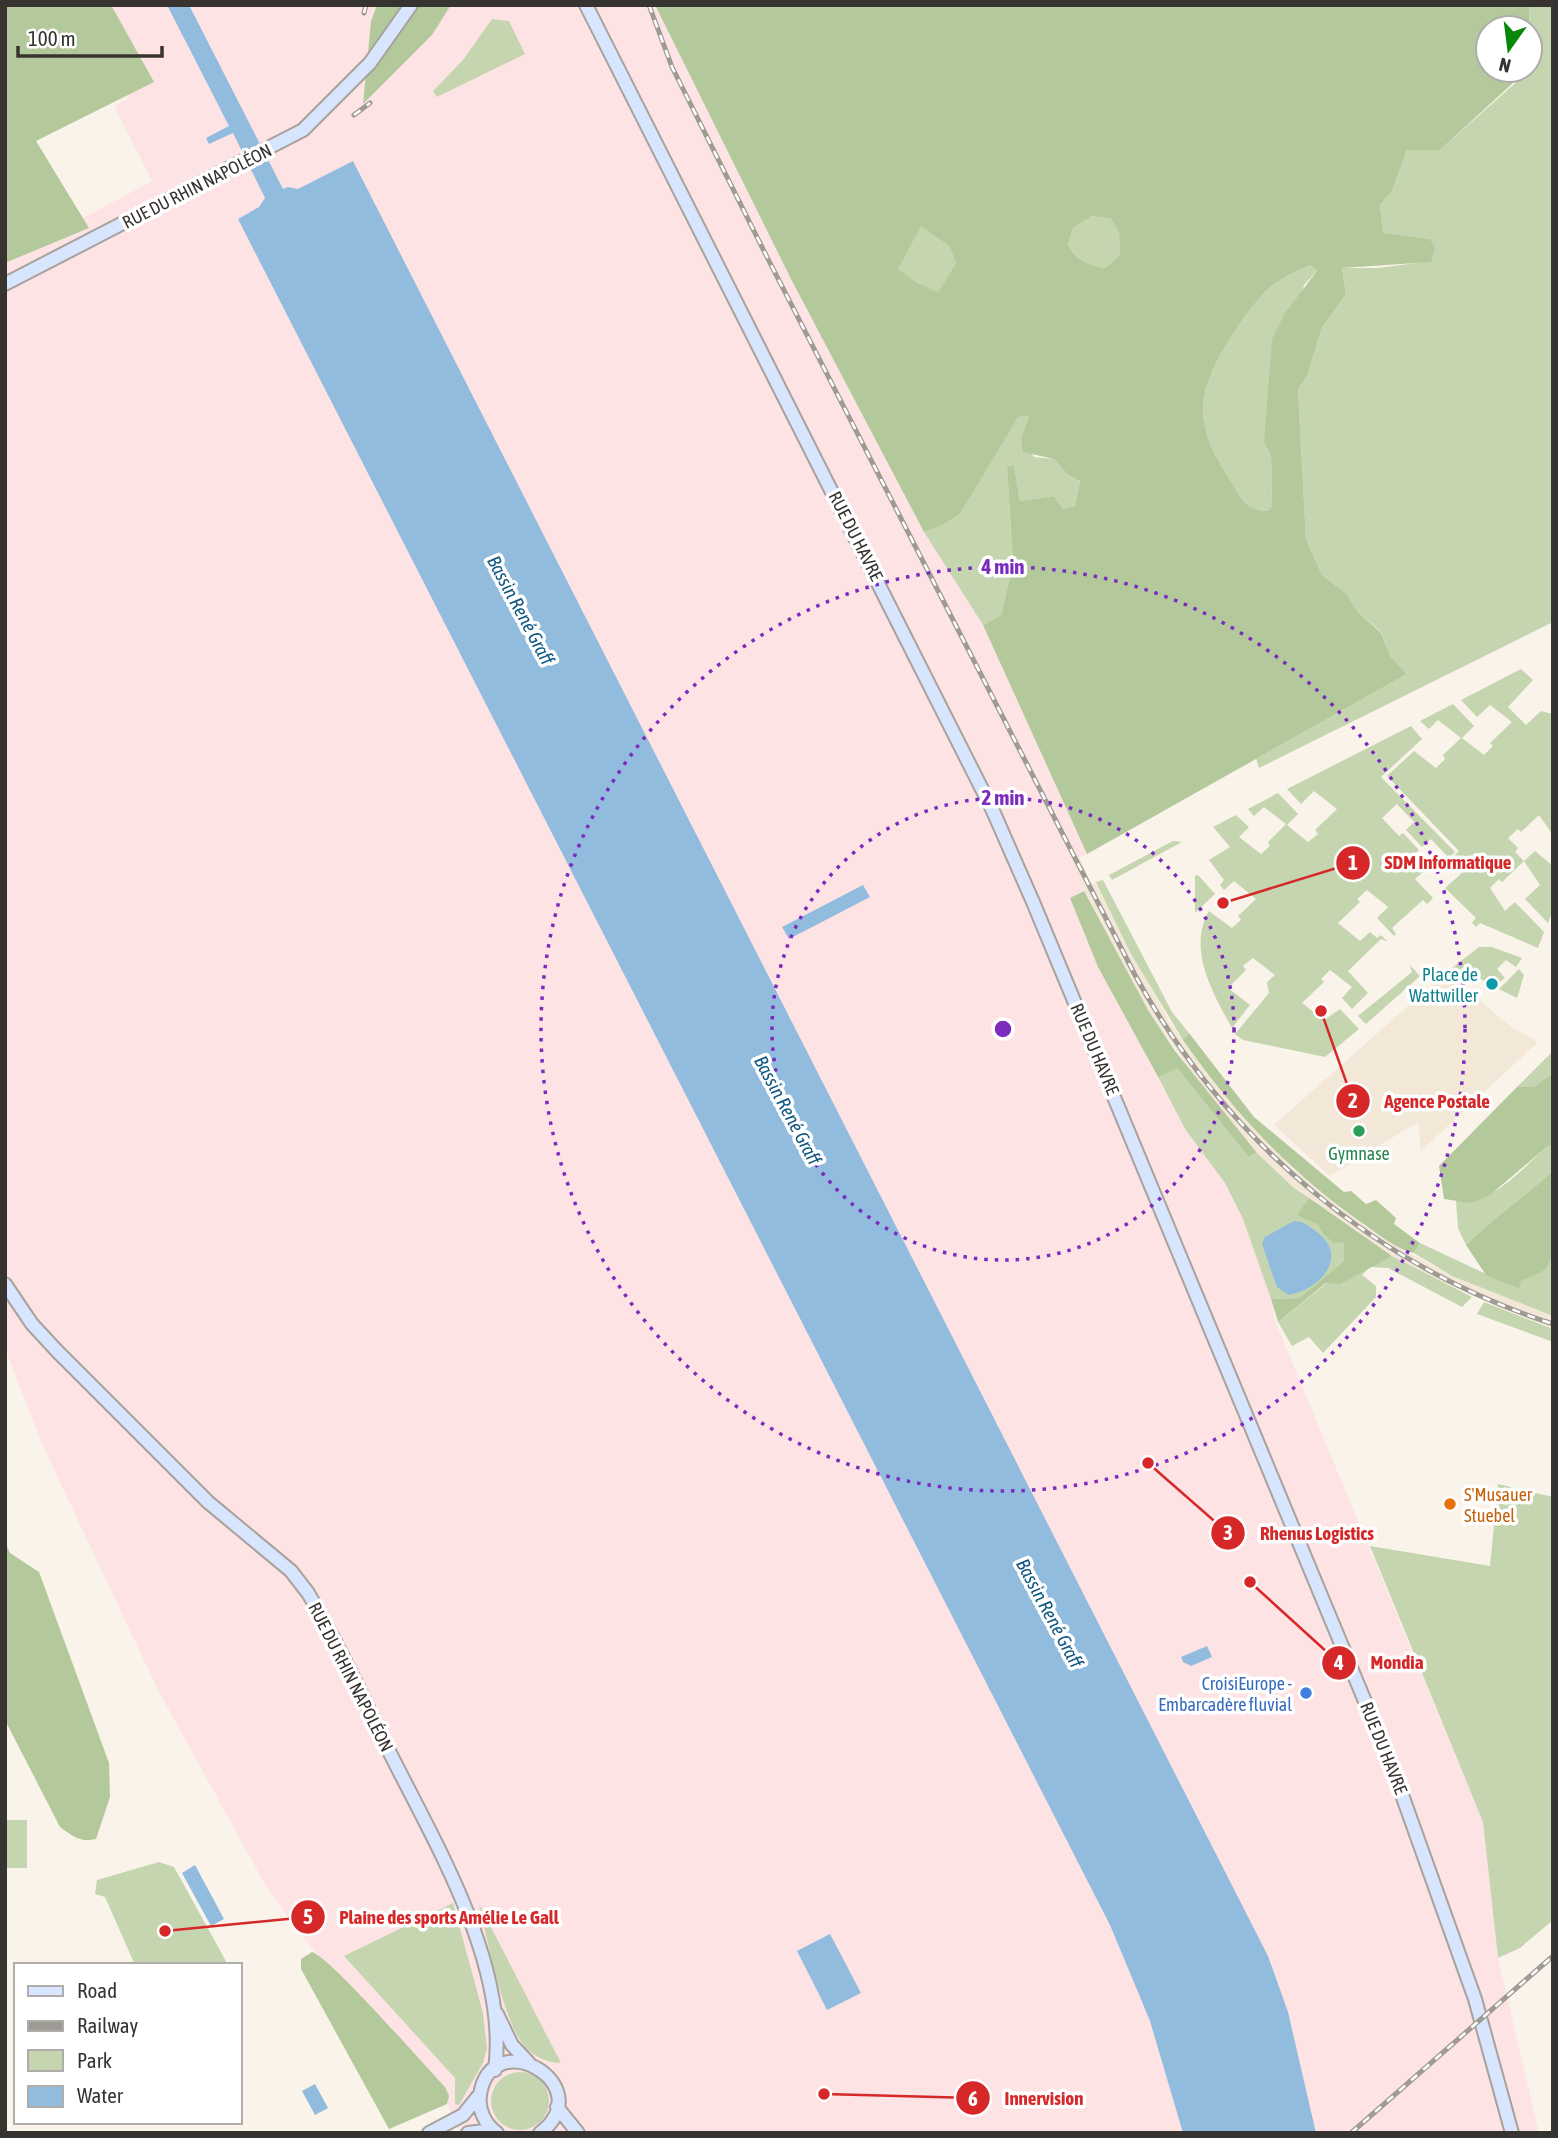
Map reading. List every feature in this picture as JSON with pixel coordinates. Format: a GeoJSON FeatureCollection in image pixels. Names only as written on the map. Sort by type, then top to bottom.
{"type":"FeatureCollection","features":[{"type":"Feature","properties":{"kind":"main road","name":"RUE DU RHIN NAPOLÉON"},"geometry":{"type":"LineString","coordinates":[[5,284],[64,252],[146,214],[303,130],[370,63],[411,5]]}},
{"type":"Feature","properties":{"kind":"main road","name":"RUE DU HAVRE"},"geometry":{"type":"LineString","coordinates":[[586,5],[987,799],[1033,902],[1391,1764],[1475,1999],[1512,2133]]}},
{"type":"Feature","properties":{"kind":"main road","name":"RUE DU RHIN NAPOLÉON"},"geometry":{"type":"LineString","coordinates":[[5,1284],[32,1324],[57,1351],[208,1502],[291,1571],[307,1593],[454,1880],[477,1941],[494,2008],[497,2049],[495,2070]]}},
{"type":"Feature","properties":{"kind":"main road","name":"RUE DU RHIN NAPOLÉON"},"geometry":{"type":"LineString","coordinates":[[494,2008],[512,2045],[529,2063],[543,2070],[551,2079],[557,2095],[557,2107]]}},
{"type":"Feature","properties":{"kind":"main road"},"geometry":{"type":"LineString","coordinates":[[429,2133],[463,2115],[495,2070],[511,2062],[529,2063]]}},
{"type":"Feature","properties":{"kind":"main road"},"geometry":{"type":"LineString","coordinates":[[480,2094],[482,2113],[495,2131]]}},
{"type":"Feature","properties":{"kind":"main road"},"geometry":{"type":"LineString","coordinates":[[540,2133],[551,2122],[557,2107],[578,2133]]}},
{"type":"Feature","properties":{"kind":"main road"},"geometry":{"type":"LineString","coordinates":[[468,2133],[495,2131]]}},
{"type":"Feature","properties":{"kind":"shaded area"},"geometry":{"type":"Polygon","coordinates":[[[80,5],[377,5],[371,21],[363,103],[432,35],[451,5],[655,5],[791,279],[924,532],[983,625],[1087,854],[1072,861],[1085,889],[1070,899],[1098,967],[1185,1129],[1225,1183],[1243,1219],[1271,1299],[1275,1321],[1483,1822],[1498,1958],[1539,2133],[460,2133],[442,2091],[307,1942],[267,1888],[158,1690],[41,1442],[5,1348],[5,260],[152,181],[114,106],[128,99],[80,5]]]}},
{"type":"Feature","properties":{"kind":"shaded area"},"geometry":{"type":"Polygon","coordinates":[[[1079,857],[1092,884],[1096,882],[1168,1019],[1207,1074],[1294,1170],[1391,1243],[1452,1276],[1553,1316],[1553,1329],[1419,1272],[1360,1236],[1294,1188],[1257,1153],[1208,1095],[1148,1010],[1084,891],[1072,861],[1079,857]]]}},
{"type":"Feature","properties":{"kind":"shaded area"},"geometry":{"type":"Polygon","coordinates":[[[1435,982],[1458,983],[1513,1028],[1538,1042],[1421,1151],[1418,1122],[1330,1176],[1274,1125],[1435,982]]]}},
{"type":"Feature","properties":{"kind":"green space"},"geometry":{"type":"Polygon","coordinates":[[[5,5],[111,5],[154,82],[36,141],[89,228],[5,263],[5,5]]]}},
{"type":"Feature","properties":{"kind":"green space"},"geometry":{"type":"Polygon","coordinates":[[[377,5],[451,5],[432,35],[363,104],[371,21],[377,5]]]}},
{"type":"Feature","properties":{"kind":"green space"},"geometry":{"type":"Polygon","coordinates":[[[655,5],[1529,5],[1529,14],[1474,14],[1474,84],[1512,84],[1440,150],[1407,150],[1392,191],[1380,205],[1383,233],[1430,239],[1435,248],[1431,262],[1342,268],[1346,294],[1322,328],[1307,376],[1298,389],[1306,539],[1322,575],[1347,594],[1357,611],[1381,633],[1391,657],[1407,674],[1087,854],[983,625],[1001,615],[1013,564],[1007,466],[1014,465],[1020,501],[1054,496],[1063,509],[1075,506],[1080,481],[1068,475],[1054,459],[1023,452],[1021,438],[1029,416],[1018,417],[960,514],[941,526],[924,532],[791,279],[655,5]],[[1092,216],[1073,228],[1068,244],[1074,254],[1083,261],[1105,268],[1120,255],[1119,233],[1111,219],[1092,216]],[[921,226],[898,269],[916,282],[938,292],[956,263],[949,246],[921,226]],[[1310,265],[1274,284],[1255,304],[1224,348],[1208,381],[1204,397],[1204,420],[1214,453],[1243,500],[1259,510],[1268,511],[1272,506],[1271,455],[1264,443],[1272,339],[1285,313],[1317,271],[1310,265]]]}},
{"type":"Feature","properties":{"kind":"green space"},"geometry":{"type":"Polygon","coordinates":[[[1529,5],[1553,5],[1553,622],[1259,768],[1256,759],[1407,674],[1391,657],[1381,632],[1357,611],[1347,594],[1322,575],[1306,539],[1298,389],[1307,376],[1322,328],[1346,294],[1342,268],[1378,268],[1431,261],[1430,239],[1383,234],[1380,205],[1392,191],[1407,150],[1440,150],[1514,84],[1544,84],[1544,14],[1529,14],[1529,5]]]}},
{"type":"Feature","properties":{"kind":"green space"},"geometry":{"type":"Polygon","coordinates":[[[492,19],[509,21],[525,54],[437,97],[433,91],[463,60],[492,19]]]}},
{"type":"Feature","properties":{"kind":"green space"},"geometry":{"type":"Polygon","coordinates":[[[1092,216],[1111,219],[1119,233],[1120,255],[1105,268],[1083,261],[1074,254],[1068,244],[1073,228],[1092,216]]]}},
{"type":"Feature","properties":{"kind":"green space"},"geometry":{"type":"Polygon","coordinates":[[[921,225],[949,246],[956,263],[938,292],[897,269],[921,225]]]}},
{"type":"Feature","properties":{"kind":"green space"},"geometry":{"type":"Polygon","coordinates":[[[1310,265],[1317,271],[1304,285],[1264,443],[1271,455],[1272,506],[1268,511],[1259,510],[1243,500],[1214,453],[1204,420],[1204,397],[1208,381],[1224,348],[1255,304],[1274,284],[1310,265]]]}},
{"type":"Feature","properties":{"kind":"green space"},"geometry":{"type":"Polygon","coordinates":[[[1029,416],[1021,438],[1034,457],[1054,459],[1068,475],[1080,481],[1075,506],[1063,509],[1054,496],[1020,501],[1014,465],[1007,466],[1013,564],[1001,615],[983,625],[924,532],[941,526],[960,514],[1017,417],[1029,416]]]}},
{"type":"Feature","properties":{"kind":"green space"},"geometry":{"type":"Polygon","coordinates":[[[1521,669],[1533,680],[1508,707],[1526,725],[1541,711],[1553,714],[1553,835],[1539,815],[1521,832],[1518,829],[1508,838],[1518,848],[1515,852],[1524,861],[1502,882],[1499,879],[1490,888],[1505,911],[1515,902],[1544,932],[1538,948],[1480,923],[1476,927],[1472,923],[1476,918],[1445,888],[1462,873],[1450,860],[1459,851],[1387,776],[1414,751],[1436,768],[1445,759],[1443,755],[1461,738],[1438,720],[1429,729],[1420,721],[1453,704],[1474,726],[1462,738],[1484,755],[1493,746],[1490,743],[1512,722],[1490,705],[1477,717],[1461,700],[1521,669]]]}},
{"type":"Feature","properties":{"kind":"green space"},"geometry":{"type":"Polygon","coordinates":[[[1411,726],[1422,739],[1381,777],[1455,852],[1449,858],[1431,839],[1422,847],[1406,830],[1414,822],[1397,804],[1382,818],[1399,836],[1403,833],[1419,850],[1416,853],[1429,867],[1415,879],[1433,898],[1427,904],[1423,900],[1392,928],[1396,934],[1394,936],[1377,918],[1388,907],[1367,890],[1357,899],[1360,902],[1338,923],[1360,941],[1370,932],[1377,938],[1381,935],[1388,942],[1381,939],[1348,971],[1368,993],[1352,1009],[1342,998],[1352,987],[1330,970],[1321,979],[1324,982],[1302,1003],[1324,1020],[1340,1009],[1359,1029],[1325,1057],[1243,1040],[1235,1034],[1269,993],[1267,982],[1275,975],[1253,958],[1243,966],[1246,970],[1228,988],[1250,1005],[1232,1028],[1205,971],[1201,941],[1203,926],[1209,911],[1232,928],[1241,920],[1238,916],[1256,899],[1234,881],[1224,890],[1220,885],[1224,880],[1209,860],[1230,847],[1213,827],[1236,815],[1249,827],[1239,837],[1261,854],[1270,846],[1268,842],[1286,824],[1264,807],[1254,816],[1248,809],[1278,793],[1298,814],[1287,825],[1308,842],[1318,834],[1315,830],[1337,809],[1314,791],[1301,804],[1287,789],[1411,726]]]}},
{"type":"Feature","properties":{"kind":"green space"},"geometry":{"type":"Polygon","coordinates":[[[1173,841],[1182,842],[1112,880],[1109,875],[1173,841]]]}},
{"type":"Feature","properties":{"kind":"green space"},"geometry":{"type":"Polygon","coordinates":[[[1535,851],[1553,866],[1553,910],[1548,923],[1525,899],[1540,885],[1524,861],[1535,851]]]}},
{"type":"Feature","properties":{"kind":"green space"},"geometry":{"type":"Polygon","coordinates":[[[1198,875],[1215,894],[1195,913],[1195,876],[1198,875]]]}},
{"type":"Feature","properties":{"kind":"green space"},"geometry":{"type":"Polygon","coordinates":[[[1103,880],[1172,1012],[1189,1033],[1183,1040],[1131,954],[1096,882],[1103,880]]]}},
{"type":"Feature","properties":{"kind":"green space"},"geometry":{"type":"Polygon","coordinates":[[[1084,891],[1148,1010],[1175,1051],[1257,1153],[1249,1157],[1177,1068],[1158,1077],[1098,967],[1070,898],[1084,891]]]}},
{"type":"Feature","properties":{"kind":"green space"},"geometry":{"type":"Polygon","coordinates":[[[1479,947],[1492,947],[1522,958],[1516,967],[1506,960],[1497,969],[1505,978],[1495,986],[1467,972],[1459,980],[1445,978],[1443,975],[1479,947]]]}},
{"type":"Feature","properties":{"kind":"green space"},"geometry":{"type":"Polygon","coordinates":[[[1410,965],[1420,976],[1366,1024],[1358,1016],[1412,972],[1410,965]]]}},
{"type":"Feature","properties":{"kind":"green space"},"geometry":{"type":"Polygon","coordinates":[[[1519,969],[1524,975],[1517,998],[1499,989],[1519,969]]]}},
{"type":"Feature","properties":{"kind":"green space"},"geometry":{"type":"Polygon","coordinates":[[[1189,1033],[1254,1117],[1344,1192],[1351,1191],[1366,1204],[1376,1200],[1396,1218],[1394,1224],[1420,1243],[1414,1253],[1390,1242],[1341,1208],[1266,1142],[1202,1067],[1183,1040],[1189,1033]]]}},
{"type":"Feature","properties":{"kind":"green space"},"geometry":{"type":"Polygon","coordinates":[[[1553,1051],[1553,1073],[1534,1087],[1517,1087],[1553,1051]]]}},
{"type":"Feature","properties":{"kind":"green space"},"geometry":{"type":"Polygon","coordinates":[[[1176,1067],[1250,1157],[1257,1153],[1294,1188],[1309,1198],[1298,1215],[1318,1225],[1323,1234],[1344,1242],[1344,1261],[1299,1298],[1271,1299],[1243,1219],[1225,1183],[1185,1129],[1158,1077],[1176,1067]]]}},
{"type":"Feature","properties":{"kind":"green space"},"geometry":{"type":"Polygon","coordinates":[[[1553,1073],[1553,1149],[1549,1145],[1490,1195],[1471,1203],[1444,1199],[1439,1166],[1517,1087],[1534,1087],[1553,1073]]]}},
{"type":"Feature","properties":{"kind":"green space"},"geometry":{"type":"Polygon","coordinates":[[[1549,1145],[1553,1149],[1553,1171],[1466,1245],[1458,1228],[1456,1200],[1469,1201],[1494,1191],[1518,1174],[1549,1145]]]}},
{"type":"Feature","properties":{"kind":"green space"},"geometry":{"type":"Polygon","coordinates":[[[1553,1171],[1553,1254],[1545,1270],[1521,1281],[1519,1289],[1486,1275],[1466,1245],[1553,1171]]]}},
{"type":"Feature","properties":{"kind":"green space"},"geometry":{"type":"Polygon","coordinates":[[[1309,1198],[1392,1256],[1340,1284],[1326,1283],[1278,1322],[1271,1299],[1299,1298],[1344,1261],[1344,1242],[1334,1243],[1323,1234],[1318,1225],[1297,1215],[1309,1198]]]}},
{"type":"Feature","properties":{"kind":"green space"},"geometry":{"type":"Polygon","coordinates":[[[1420,1243],[1518,1289],[1521,1281],[1553,1254],[1553,1316],[1452,1276],[1414,1253],[1420,1243]]]}},
{"type":"Feature","properties":{"kind":"green space"},"geometry":{"type":"Polygon","coordinates":[[[1392,1256],[1472,1297],[1462,1307],[1388,1268],[1370,1267],[1362,1275],[1376,1286],[1376,1297],[1323,1353],[1309,1337],[1292,1346],[1278,1322],[1327,1283],[1392,1256]]]}},
{"type":"Feature","properties":{"kind":"green space"},"geometry":{"type":"Polygon","coordinates":[[[1484,1302],[1553,1329],[1553,1342],[1477,1314],[1484,1302]]]}},
{"type":"Feature","properties":{"kind":"green space"},"geometry":{"type":"Polygon","coordinates":[[[1498,1484],[1553,1497],[1553,1920],[1520,1948],[1498,1958],[1483,1822],[1370,1546],[1490,1566],[1498,1484]]]}},
{"type":"Feature","properties":{"kind":"green space"},"geometry":{"type":"Polygon","coordinates":[[[5,1542],[10,1553],[39,1572],[109,1763],[110,1797],[96,1839],[81,1839],[60,1827],[5,1720],[5,1542]]]}},
{"type":"Feature","properties":{"kind":"green space"},"geometry":{"type":"Polygon","coordinates":[[[5,1820],[27,1820],[27,1868],[5,1868],[5,1820]]]}},
{"type":"Feature","properties":{"kind":"green space"},"geometry":{"type":"Polygon","coordinates":[[[159,1862],[174,1867],[227,1963],[134,1963],[105,1897],[95,1894],[97,1880],[159,1862]]]}},
{"type":"Feature","properties":{"kind":"green space"},"geometry":{"type":"Polygon","coordinates":[[[453,1903],[483,2013],[487,2049],[483,2063],[459,2105],[455,2104],[455,2078],[344,1956],[453,1903]]]}},
{"type":"Feature","properties":{"kind":"green space"},"geometry":{"type":"Polygon","coordinates":[[[479,1904],[561,2063],[538,2057],[526,2048],[518,2037],[497,1980],[479,1904]]]}},
{"type":"Feature","properties":{"kind":"green space"},"geometry":{"type":"Polygon","coordinates":[[[312,1952],[357,1991],[445,2087],[449,2096],[447,2104],[389,2129],[301,1969],[301,1959],[312,1952]]]}},
{"type":"Feature","properties":{"kind":"green space"},"geometry":{"type":"Polygon","coordinates":[[[520,2072],[536,2077],[544,2085],[549,2101],[544,2117],[536,2125],[520,2130],[504,2125],[496,2117],[491,2101],[496,2085],[504,2077],[520,2072]]]}},
{"type":"Feature","properties":{"kind":"water","name":"Bassin René Graff"},"geometry":{"type":"Polygon","coordinates":[[[167,5],[189,5],[283,189],[298,189],[353,161],[1268,1956],[1288,2012],[1316,2133],[1183,2133],[1150,2021],[1110,1925],[238,219],[259,207],[265,198],[233,133],[209,144],[206,138],[229,126],[167,5]]]}},
{"type":"Feature","properties":{"kind":"water"},"geometry":{"type":"Polygon","coordinates":[[[863,885],[870,897],[789,939],[782,927],[863,885]]]}},
{"type":"Feature","properties":{"kind":"water"},"geometry":{"type":"Polygon","coordinates":[[[1294,1221],[1307,1225],[1325,1239],[1331,1260],[1328,1269],[1312,1286],[1289,1295],[1277,1287],[1262,1244],[1265,1237],[1294,1221]]]}},
{"type":"Feature","properties":{"kind":"water"},"geometry":{"type":"Polygon","coordinates":[[[1207,1646],[1212,1657],[1191,1666],[1183,1662],[1181,1657],[1207,1646]]]}},
{"type":"Feature","properties":{"kind":"water"},"geometry":{"type":"Polygon","coordinates":[[[195,1865],[224,1919],[211,1926],[182,1873],[195,1865]]]}},
{"type":"Feature","properties":{"kind":"water"},"geometry":{"type":"Polygon","coordinates":[[[830,1934],[861,1993],[827,2010],[797,1951],[830,1934]]]}},
{"type":"Feature","properties":{"kind":"water"},"geometry":{"type":"Polygon","coordinates":[[[315,2084],[328,2108],[315,2115],[302,2091],[315,2084]]]}},
{"type":"Feature","properties":{"kind":"railway"},"geometry":{"type":"LineString","coordinates":[[364,13],[366,5]]}},
{"type":"Feature","properties":{"kind":"railway"},"geometry":{"type":"LineString","coordinates":[[649,5],[672,67],[767,257],[1135,975],[1172,1035],[1213,1091],[1260,1143],[1311,1190],[1366,1231],[1425,1268],[1487,1299],[1553,1324]]}},
{"type":"Feature","properties":{"kind":"railway"},"geometry":{"type":"LineString","coordinates":[[354,115],[370,103]]}},
{"type":"Feature","properties":{"kind":"railway"},"geometry":{"type":"LineString","coordinates":[[1351,2133],[1553,1956]]}},
{"type":"Feature","properties":{"kind":"place","name":"SDM Informatique"},"geometry":{"type":"Point","coordinates":[1223,903]}},
{"type":"Feature","properties":{"kind":"place","name":"Place de Wattwiller"},"geometry":{"type":"Point","coordinates":[1492,984]}},
{"type":"Feature","properties":{"kind":"place","name":"Agence Postale"},"geometry":{"type":"Point","coordinates":[1321,1011]}},
{"type":"Feature","properties":{"kind":"place","name":"Gymnase"},"geometry":{"type":"Point","coordinates":[1359,1131]}},
{"type":"Feature","properties":{"kind":"place","name":"Rhenus Logistics"},"geometry":{"type":"Point","coordinates":[1148,1463]}},
{"type":"Feature","properties":{"kind":"place","name":"S'Musauer Stuebel"},"geometry":{"type":"Point","coordinates":[1450,1504]}},
{"type":"Feature","properties":{"kind":"place","name":"Mondia"},"geometry":{"type":"Point","coordinates":[1250,1582]}},
{"type":"Feature","properties":{"kind":"place","name":"CroisiEurope - Embarcadère fluvial"},"geometry":{"type":"Point","coordinates":[1306,1693]}},
{"type":"Feature","properties":{"kind":"place","name":"Plaine des sports Amélie Le Gall"},"geometry":{"type":"Point","coordinates":[165,1931]}},
{"type":"Feature","properties":{"kind":"place","name":"Innervision"},"geometry":{"type":"Point","coordinates":[824,2094]}}]}
